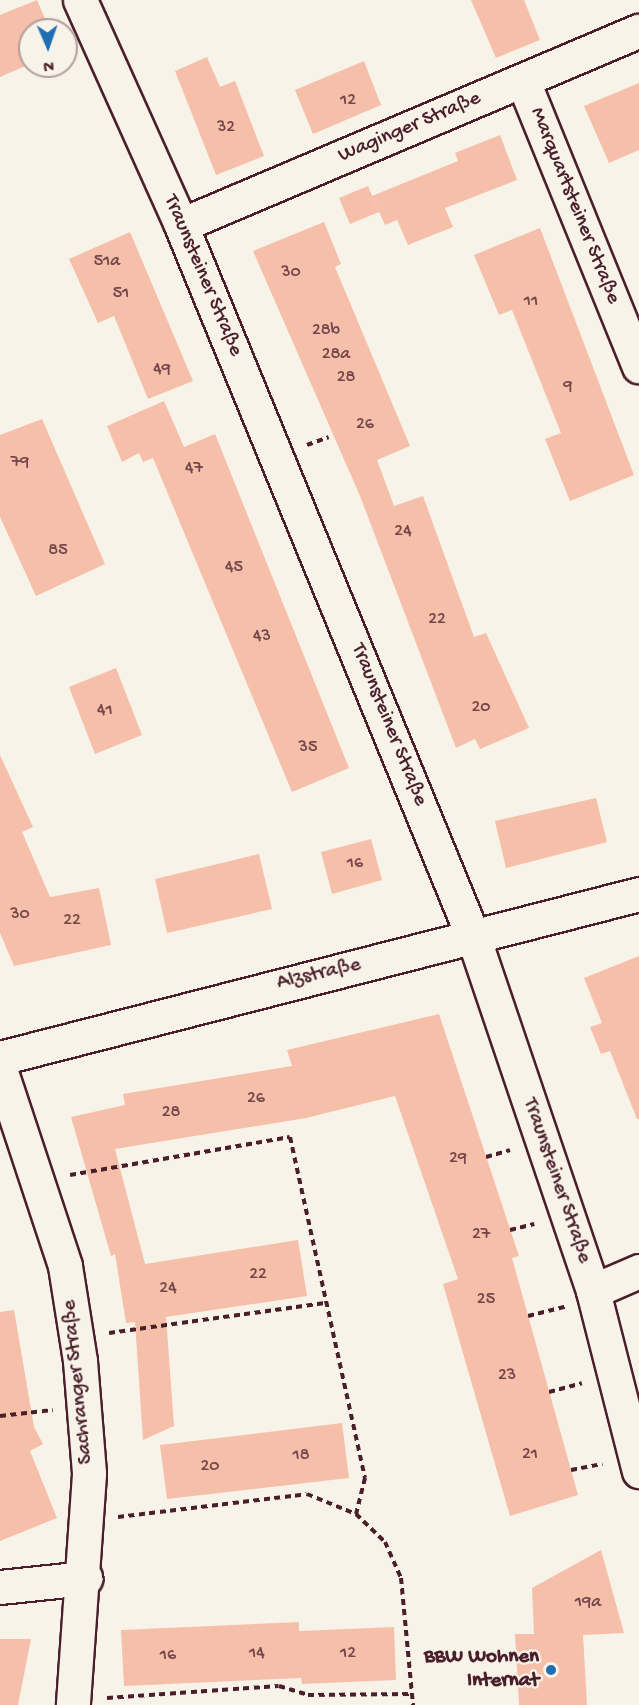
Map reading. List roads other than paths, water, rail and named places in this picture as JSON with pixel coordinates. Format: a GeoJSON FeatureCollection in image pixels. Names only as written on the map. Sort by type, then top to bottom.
{"type":"FeatureCollection","features":[{"type":"Feature","properties":{"kind":"street","name":"Traunsteiner Straße"},"geometry":{"type":"LineString","coordinates":[[80,0],[181,225],[474,939],[593,1291],[639,1471]]}},
{"type":"Feature","properties":{"kind":"street","name":"Waginger Straße"},"geometry":{"type":"LineString","coordinates":[[181,225],[639,31]]}},
{"type":"Feature","properties":{"kind":"street","name":"Marquartsteiner Straße"},"geometry":{"type":"LineString","coordinates":[[523,81],[639,366]]}},
{"type":"Feature","properties":{"kind":"street","name":"Alzstraße"},"geometry":{"type":"LineString","coordinates":[[0,1058],[228,996],[474,939],[639,894]]}},
{"type":"Feature","properties":{"kind":"street","name":"Sachranger Straße"},"geometry":{"type":"LineString","coordinates":[[0,1069],[65,1266],[76,1338],[83,1406],[87,1521],[86,1578],[74,1702]]}},
{"type":"Feature","properties":{"kind":"street"},"geometry":{"type":"LineString","coordinates":[[593,1291],[639,1271]]}},
{"type":"Feature","properties":{"kind":"street"},"geometry":{"type":"LineString","coordinates":[[0,1587],[86,1578]]}},
{"type":"Feature","properties":{"kind":"place","name":"BBW Wohnen Internat"},"geometry":{"type":"Point","coordinates":[551,1670]}}]}
